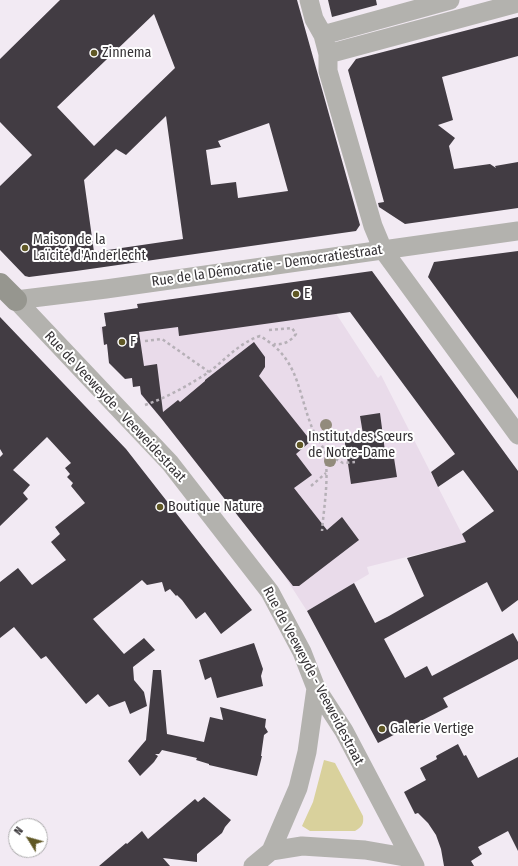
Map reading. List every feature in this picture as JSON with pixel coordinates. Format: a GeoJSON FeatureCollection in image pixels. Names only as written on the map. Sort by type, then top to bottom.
{"type":"FeatureCollection","features":[{"type":"Feature","properties":{"kind":"street"},"geometry":{"type":"LineString","coordinates":[[309,0],[314,19],[323,35],[328,54],[328,71],[372,226],[383,250],[518,435]]}},
{"type":"Feature","properties":{"kind":"street"},"geometry":{"type":"LineString","coordinates":[[323,35],[450,0]]}},
{"type":"Feature","properties":{"kind":"street"},"geometry":{"type":"LineString","coordinates":[[328,54],[518,3]]}},
{"type":"Feature","properties":{"kind":"street","name":"Rue de la Démocratie - Democratiestraat"},"geometry":{"type":"LineString","coordinates":[[8,301],[106,289],[518,231]]}},
{"type":"Feature","properties":{"kind":"street","name":"Rue de Veeweyde - Veeweidestraat"},"geometry":{"type":"LineString","coordinates":[[0,284],[8,301],[170,463],[270,592],[302,652],[316,688],[344,731],[413,862]]}},
{"type":"Feature","properties":{"kind":"street"},"geometry":{"type":"LineString","coordinates":[[253,866],[271,851],[298,788],[307,752],[316,688]]}},
{"type":"Feature","properties":{"kind":"street"},"geometry":{"type":"LineString","coordinates":[[271,851],[302,846],[365,850],[413,862]]}},
{"type":"Feature","properties":{"kind":"path"},"geometry":{"type":"LineString","coordinates":[[268,330],[292,328],[296,334],[291,340],[279,345],[273,344]]}},
{"type":"Feature","properties":{"kind":"path"},"geometry":{"type":"LineString","coordinates":[[146,406],[167,397],[209,372],[249,339],[260,336],[273,344],[281,351],[294,372],[311,426],[325,453],[326,473],[322,531]]}},
{"type":"Feature","properties":{"kind":"path"},"geometry":{"type":"LineString","coordinates":[[146,341],[162,339],[209,372]]}},
{"type":"Feature","properties":{"kind":"path"},"geometry":{"type":"LineString","coordinates":[[325,453],[343,463],[355,462]]}},
{"type":"Feature","properties":{"kind":"path"},"geometry":{"type":"LineString","coordinates":[[311,486],[326,473]]}},
{"type":"Feature","properties":{"kind":"shaded area","name":"Institut des Sœurs de Notre-Dame"},"geometry":{"type":"Polygon","coordinates":[[[332,277],[337,315],[378,378],[381,375],[466,542],[367,567],[369,574],[307,611],[280,569],[161,418],[141,395],[140,386],[133,387],[132,378],[109,362],[107,345],[104,345],[100,327],[106,326],[104,313],[123,310],[138,312],[137,304],[332,277]]]}},
{"type":"Feature","properties":{"kind":"shaded area"},"geometry":{"type":"Polygon","coordinates":[[[324,760],[335,763],[363,816],[362,825],[355,831],[310,831],[302,826],[313,802],[324,760]]]}},
{"type":"Feature","properties":{"kind":"building"},"geometry":{"type":"Polygon","coordinates":[[[60,0],[297,0],[360,225],[356,231],[76,271],[29,277],[25,276],[0,250],[0,186],[32,155],[0,122],[0,59],[60,0]],[[154,14],[57,107],[94,146],[175,68],[154,14]],[[166,116],[126,155],[116,149],[84,180],[94,252],[183,239],[166,116]],[[269,123],[218,141],[221,147],[206,150],[211,185],[236,182],[238,198],[288,191],[269,123]]]}},
{"type":"Feature","properties":{"kind":"building"},"geometry":{"type":"Polygon","coordinates":[[[328,0],[376,0],[377,5],[332,17],[328,0]]]}},
{"type":"Feature","properties":{"kind":"building"},"geometry":{"type":"Polygon","coordinates":[[[518,17],[518,56],[442,77],[453,120],[438,125],[455,138],[449,146],[454,169],[490,164],[496,168],[495,166],[518,162],[518,208],[405,224],[379,207],[378,203],[384,202],[348,70],[356,59],[518,17]]]}},
{"type":"Feature","properties":{"kind":"building"},"geometry":{"type":"Polygon","coordinates":[[[518,251],[518,399],[428,277],[434,262],[518,251]]]}},
{"type":"Feature","properties":{"kind":"building"},"geometry":{"type":"Polygon","coordinates":[[[372,271],[518,471],[518,600],[502,612],[487,582],[384,639],[405,678],[427,666],[432,676],[513,633],[518,642],[518,659],[443,698],[448,707],[378,743],[307,611],[354,583],[375,623],[389,616],[424,596],[407,558],[466,542],[462,534],[494,511],[463,470],[438,487],[431,472],[455,454],[350,312],[179,336],[178,327],[139,332],[144,366],[157,364],[163,412],[178,400],[180,402],[205,380],[254,342],[265,357],[265,367],[259,376],[311,441],[296,454],[312,475],[294,488],[327,530],[342,517],[359,540],[299,586],[293,586],[141,394],[140,386],[133,387],[132,378],[125,379],[109,363],[107,344],[104,345],[102,327],[106,326],[104,313],[138,308],[137,304],[372,271]]]}},
{"type":"Feature","properties":{"kind":"building"},"geometry":{"type":"Polygon","coordinates":[[[0,317],[126,449],[252,610],[221,634],[205,612],[196,619],[177,595],[176,596],[170,589],[165,592],[162,582],[147,585],[142,580],[93,619],[124,654],[144,638],[155,650],[133,667],[134,680],[144,692],[147,706],[130,714],[125,701],[109,707],[98,694],[86,704],[46,656],[41,659],[14,627],[0,638],[0,582],[18,568],[32,585],[66,560],[51,542],[60,534],[55,527],[85,503],[71,486],[73,483],[67,477],[70,474],[65,468],[71,463],[47,437],[13,470],[30,485],[23,493],[28,499],[0,526],[0,457],[3,454],[0,449],[0,317]]]}},
{"type":"Feature","properties":{"kind":"building"},"geometry":{"type":"Polygon","coordinates":[[[380,413],[386,459],[394,458],[397,477],[351,484],[344,437],[363,434],[360,416],[380,413]]]}},
{"type":"Feature","properties":{"kind":"building"},"geometry":{"type":"Polygon","coordinates":[[[254,643],[263,669],[261,676],[263,686],[217,698],[211,677],[205,680],[199,660],[254,643]]]}},
{"type":"Feature","properties":{"kind":"building"},"geometry":{"type":"Polygon","coordinates":[[[153,670],[161,670],[167,734],[204,742],[210,717],[223,720],[220,707],[266,719],[265,727],[268,732],[264,735],[262,756],[257,776],[209,765],[196,760],[197,758],[162,750],[159,754],[155,754],[158,756],[154,762],[140,776],[128,761],[146,740],[153,670]]]}},
{"type":"Feature","properties":{"kind":"building"},"geometry":{"type":"Polygon","coordinates":[[[458,744],[464,756],[466,755],[478,778],[518,757],[518,851],[508,831],[478,847],[482,854],[471,861],[474,866],[444,866],[441,849],[436,835],[428,823],[418,813],[415,814],[404,792],[426,780],[420,768],[437,759],[436,756],[458,744]]]}},
{"type":"Feature","properties":{"kind":"building"},"geometry":{"type":"Polygon","coordinates":[[[204,797],[231,820],[222,833],[197,854],[197,862],[163,858],[170,866],[99,866],[142,831],[148,839],[195,799],[198,802],[204,797]]]}},
{"type":"Feature","properties":{"kind":"place","name":"Zinnema"},"geometry":{"type":"Point","coordinates":[94,53]}},
{"type":"Feature","properties":{"kind":"place","name":"Maison de la Laïcité d'Anderlecht"},"geometry":{"type":"Point","coordinates":[25,248]}},
{"type":"Feature","properties":{"kind":"place","name":"E"},"geometry":{"type":"Point","coordinates":[296,294]}},
{"type":"Feature","properties":{"kind":"place","name":"F"},"geometry":{"type":"Point","coordinates":[122,342]}},
{"type":"Feature","properties":{"kind":"place","name":"Institut des Sœurs de Notre-Dame"},"geometry":{"type":"Point","coordinates":[300,445]}},
{"type":"Feature","properties":{"kind":"place","name":"Boutique Nature"},"geometry":{"type":"Point","coordinates":[160,507]}},
{"type":"Feature","properties":{"kind":"place","name":"Galerie Vertige"},"geometry":{"type":"Point","coordinates":[382,729]}}]}
